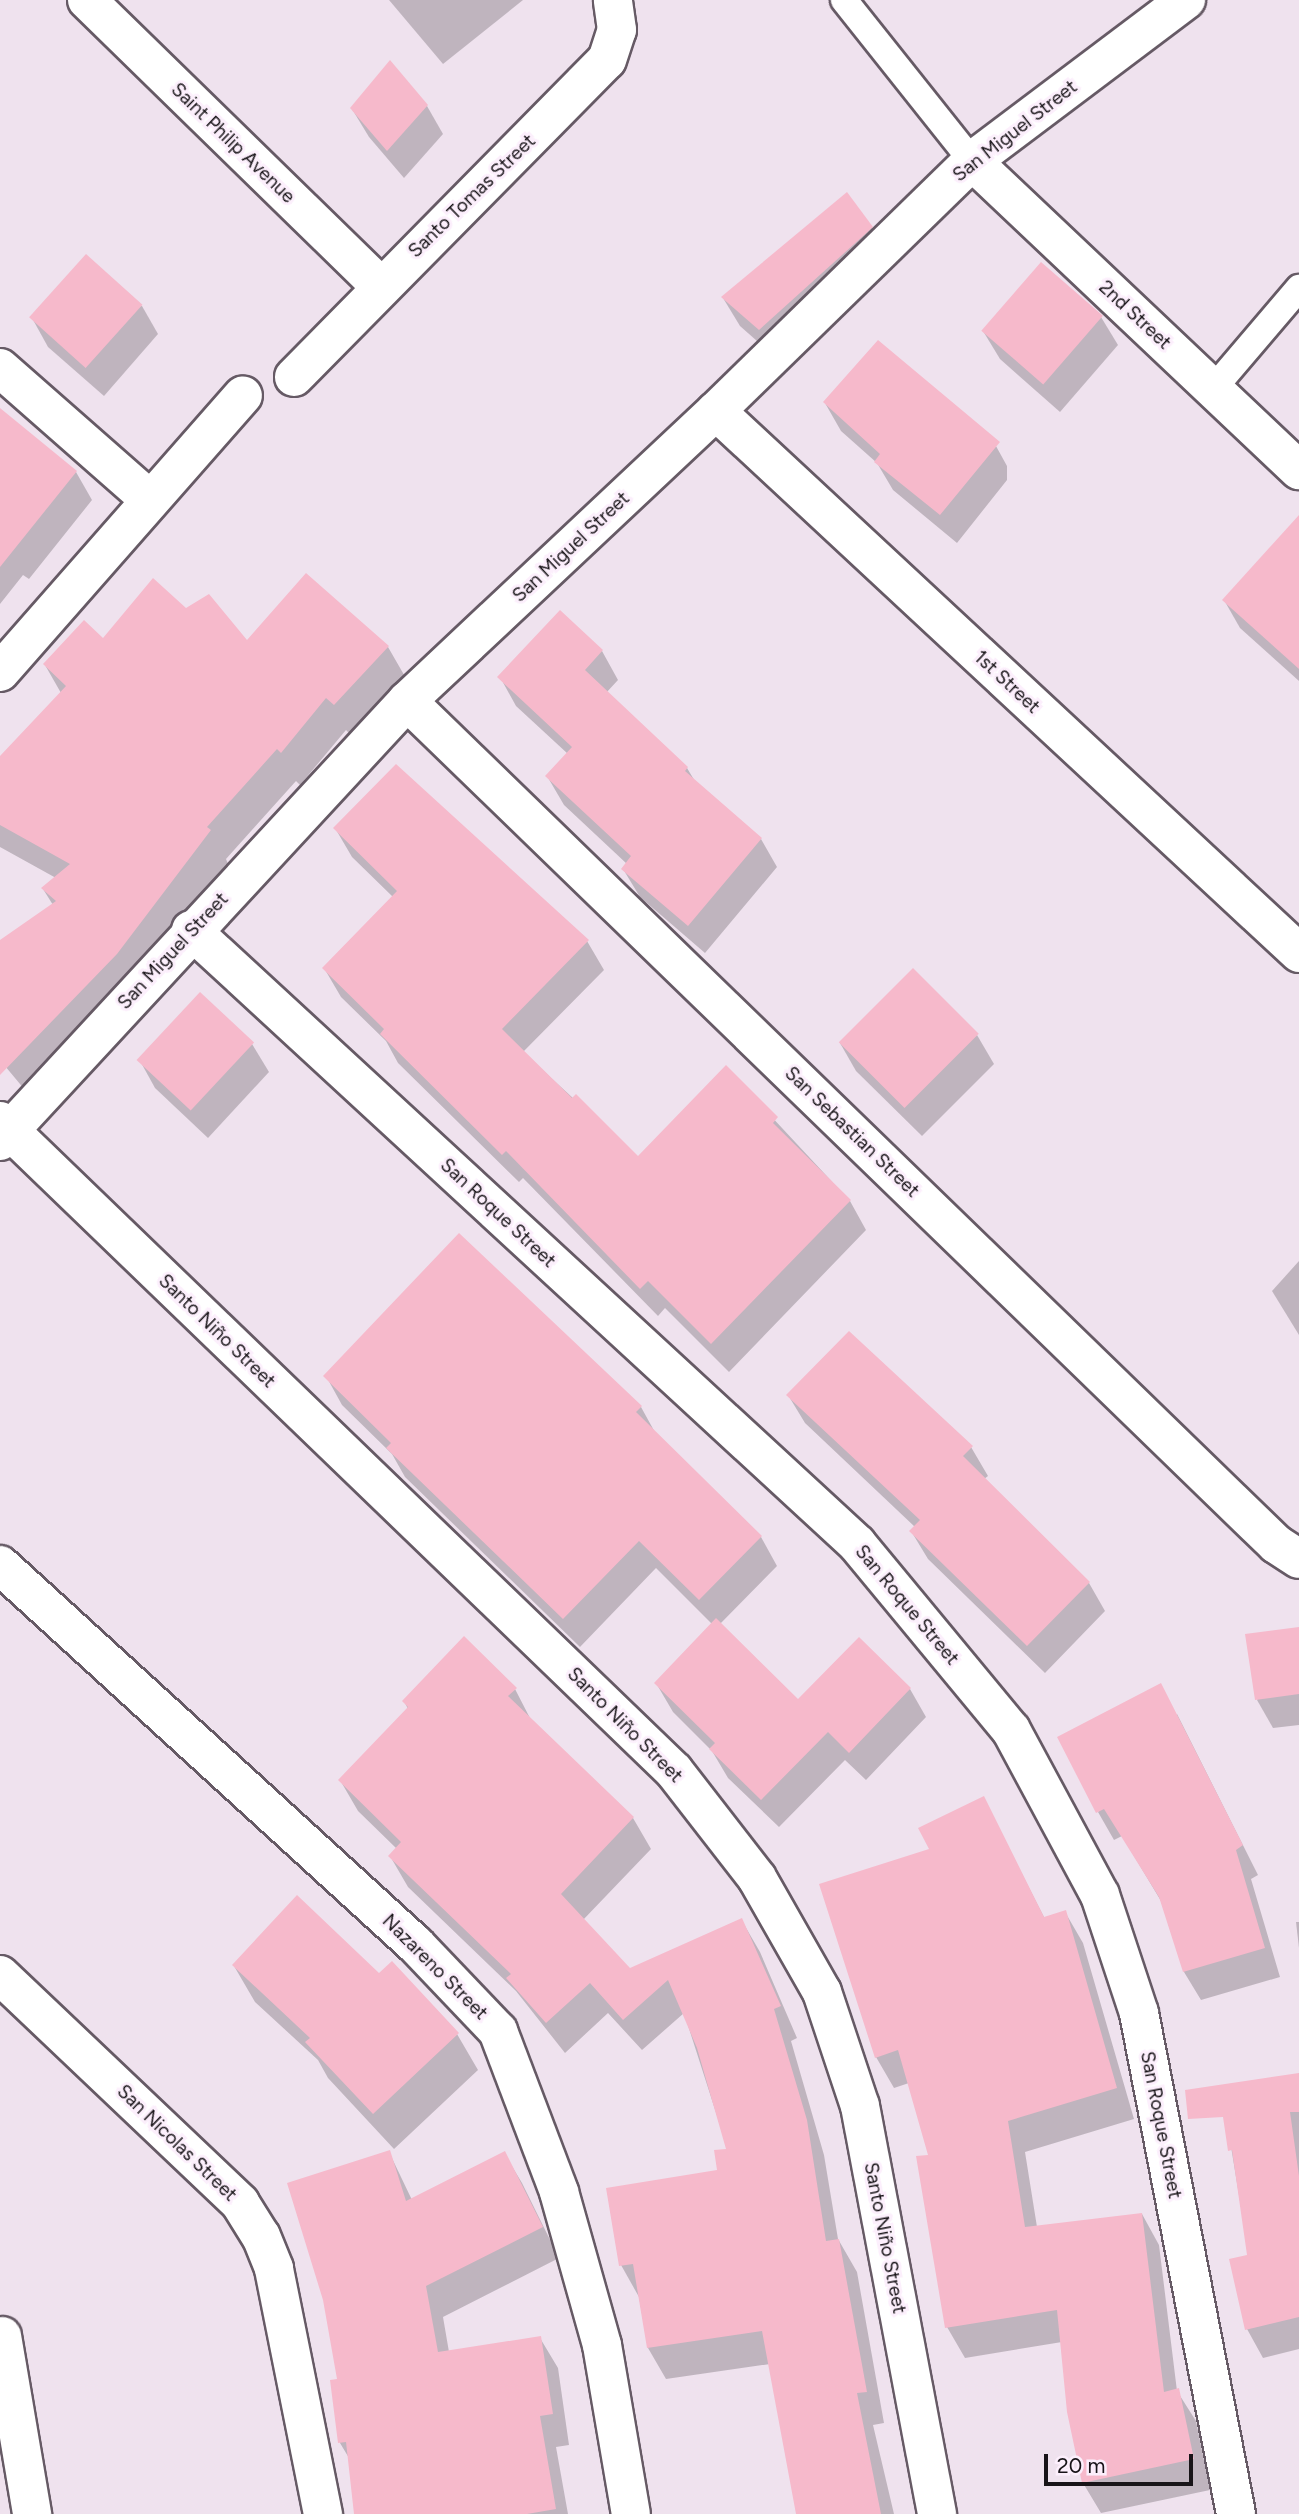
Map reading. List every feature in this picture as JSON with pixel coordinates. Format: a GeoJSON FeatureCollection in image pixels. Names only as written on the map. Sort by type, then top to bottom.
{"type":"FeatureCollection","features":[{"type":"Feature","properties":{"kind":"street","name":"Saint Philip Avenue"},"geometry":{"type":"LineString","coordinates":[[87,0],[380,286]]}},
{"type":"Feature","properties":{"kind":"street","name":"Santo Tomas Street"},"geometry":{"type":"LineString","coordinates":[[294,377],[380,286],[607,60],[617,30],[612,0]]}},
{"type":"Feature","properties":{"kind":"street","name":"San Miguel Street"},"geometry":{"type":"LineString","coordinates":[[3,1131],[407,701],[716,411],[972,161],[1186,0]]}},
{"type":"Feature","properties":{"kind":"street","name":"2nd Street"},"geometry":{"type":"LineString","coordinates":[[972,161],[1299,470]]}},
{"type":"Feature","properties":{"kind":"street"},"geometry":{"type":"LineString","coordinates":[[0,368],[149,499]]}},
{"type":"Feature","properties":{"kind":"street"},"geometry":{"type":"LineString","coordinates":[[0,672],[243,395]]}},
{"type":"Feature","properties":{"kind":"street","name":"1st Street"},"geometry":{"type":"LineString","coordinates":[[716,411],[1299,953]]}},
{"type":"Feature","properties":{"kind":"street","name":"San Sebastian Street"},"geometry":{"type":"LineString","coordinates":[[407,701],[1276,1544],[1299,1559]]}},
{"type":"Feature","properties":{"kind":"street","name":"San Roque Street"},"geometry":{"type":"LineString","coordinates":[[191,930],[857,1544],[1011,1730],[1100,1895],[1139,2012],[1236,2514]]}},
{"type":"Feature","properties":{"kind":"street","name":"Santo Niño Street"},"geometry":{"type":"LineString","coordinates":[[3,1131],[674,1771],[757,1878],[822,1992],[860,2106],[937,2514]]}},
{"type":"Feature","properties":{"kind":"street","name":"Nazareno Street"},"geometry":{"type":"LineString","coordinates":[[0,1565],[416,1945],[498,2031],[559,2192],[602,2345],[631,2514]]}},
{"type":"Feature","properties":{"kind":"street","name":"San Nicolas Street"},"geometry":{"type":"LineString","coordinates":[[0,1975],[240,2203],[261,2236],[274,2269],[323,2514]]}},
{"type":"Feature","properties":{"kind":"street"},"geometry":{"type":"LineString","coordinates":[[2,2336],[32,2514]]}},
{"type":"Feature","properties":{"kind":"lane"},"geometry":{"type":"LineString","coordinates":[[844,0],[972,161]]}},
{"type":"Feature","properties":{"kind":"lane"},"geometry":{"type":"LineString","coordinates":[[1213,389],[1299,288]]}},
{"type":"Feature","properties":{"kind":"building"},"geometry":{"type":"Polygon","coordinates":[[[390,60],[428,105],[387,151],[350,108],[390,60]]]}},
{"type":"Feature","properties":{"kind":"building"},"geometry":{"type":"Polygon","coordinates":[[[847,192],[873,227],[759,330],[721,297],[847,192]]]}},
{"type":"Feature","properties":{"kind":"building"},"geometry":{"type":"Polygon","coordinates":[[[86,254],[142,305],[86,368],[29,317],[86,254]]]}},
{"type":"Feature","properties":{"kind":"building"},"geometry":{"type":"Polygon","coordinates":[[[1041,262],[1103,316],[1043,384],[981,331],[1041,262]]]}},
{"type":"Feature","properties":{"kind":"building"},"geometry":{"type":"Polygon","coordinates":[[[878,340],[1000,442],[940,515],[874,462],[880,454],[823,402],[878,340]]]}},
{"type":"Feature","properties":{"kind":"building"},"geometry":{"type":"Polygon","coordinates":[[[0,408],[77,471],[0,567],[0,408]]]}},
{"type":"Feature","properties":{"kind":"building"},"geometry":{"type":"Polygon","coordinates":[[[1299,515],[1299,669],[1222,600],[1299,515]]]}},
{"type":"Feature","properties":{"kind":"building"},"geometry":{"type":"Polygon","coordinates":[[[306,573],[389,646],[334,705],[326,698],[281,753],[277,749],[207,827],[211,830],[117,954],[0,1075],[0,940],[56,901],[41,888],[70,864],[0,825],[0,756],[66,686],[43,664],[84,620],[103,638],[153,578],[186,608],[209,594],[247,640],[306,573]]]}},
{"type":"Feature","properties":{"kind":"building"},"geometry":{"type":"Polygon","coordinates":[[[560,610],[603,650],[585,670],[688,767],[685,771],[762,838],[688,926],[621,869],[631,856],[545,776],[572,747],[497,677],[560,610]]]}},
{"type":"Feature","properties":{"kind":"building"},"geometry":{"type":"Polygon","coordinates":[[[396,764],[589,940],[502,1029],[572,1098],[576,1094],[638,1156],[726,1065],[778,1117],[773,1123],[851,1200],[711,1344],[648,1281],[640,1289],[506,1151],[502,1155],[380,1034],[384,1029],[322,968],[397,891],[333,828],[396,764]]]}},
{"type":"Feature","properties":{"kind":"building"},"geometry":{"type":"Polygon","coordinates":[[[913,968],[979,1034],[905,1108],[839,1042],[913,968]]]}},
{"type":"Feature","properties":{"kind":"building"},"geometry":{"type":"Polygon","coordinates":[[[200,992],[254,1042],[191,1110],[137,1060],[200,992]]]}},
{"type":"Feature","properties":{"kind":"building"},"geometry":{"type":"Polygon","coordinates":[[[459,1233],[642,1406],[636,1412],[762,1536],[699,1600],[639,1541],[563,1619],[386,1448],[391,1443],[323,1376],[459,1233]]]}},
{"type":"Feature","properties":{"kind":"building"},"geometry":{"type":"Polygon","coordinates":[[[849,1331],[973,1446],[963,1456],[1090,1582],[1027,1646],[909,1531],[920,1520],[786,1395],[849,1331]]]}},
{"type":"Feature","properties":{"kind":"building"},"geometry":{"type":"Polygon","coordinates":[[[716,1618],[798,1699],[859,1637],[911,1688],[849,1753],[828,1732],[761,1800],[709,1749],[715,1743],[654,1683],[716,1618]]]}},
{"type":"Feature","properties":{"kind":"building"},"geometry":{"type":"Polygon","coordinates":[[[1299,1627],[1299,1694],[1255,1700],[1245,1634],[1299,1627]]]}},
{"type":"Feature","properties":{"kind":"building"},"geometry":{"type":"Polygon","coordinates":[[[464,1636],[517,1688],[508,1696],[634,1817],[561,1894],[630,1968],[742,1918],[781,2006],[774,2009],[807,2120],[826,2241],[839,2239],[867,2392],[857,2393],[881,2514],[796,2514],[762,2331],[647,2348],[633,2264],[619,2266],[606,2188],[717,2170],[714,2150],[726,2149],[697,2048],[668,1980],[623,2020],[590,1983],[546,2023],[506,1978],[511,1974],[388,1856],[401,1842],[338,1780],[408,1707],[402,1701],[464,1636]]]}},
{"type":"Feature","properties":{"kind":"building"},"geometry":{"type":"Polygon","coordinates":[[[1161,1683],[1243,1845],[1236,1850],[1265,1948],[1183,1972],[1159,1897],[1104,1809],[1096,1813],[1057,1737],[1161,1683]]]}},
{"type":"Feature","properties":{"kind":"building"},"geometry":{"type":"Polygon","coordinates":[[[984,1796],[1044,1917],[1066,1910],[1117,2088],[1008,2121],[1025,2227],[1142,2213],[1164,2392],[1179,2388],[1194,2459],[1082,2483],[1067,2412],[1057,2310],[945,2328],[916,2156],[928,2155],[898,2050],[875,2058],[819,1884],[929,1849],[918,1828],[984,1796]]]}},
{"type":"Feature","properties":{"kind":"building"},"geometry":{"type":"Polygon","coordinates":[[[297,1895],[379,1973],[392,1961],[459,2033],[373,2114],[305,2042],[310,2038],[232,1965],[297,1895]]]}},
{"type":"Feature","properties":{"kind":"building"},"geometry":{"type":"Polygon","coordinates":[[[1299,2073],[1299,2112],[1290,2112],[1299,2176],[1299,2317],[1245,2330],[1229,2259],[1247,2255],[1232,2150],[1228,2151],[1223,2117],[1188,2119],[1185,2090],[1299,2073]]]}},
{"type":"Feature","properties":{"kind":"building"},"geometry":{"type":"Polygon","coordinates":[[[390,2150],[406,2201],[505,2151],[543,2227],[426,2286],[438,2352],[541,2336],[553,2414],[540,2416],[556,2509],[527,2514],[354,2514],[346,2442],[338,2443],[330,2380],[337,2379],[323,2300],[287,2183],[390,2150]]]}}]}
